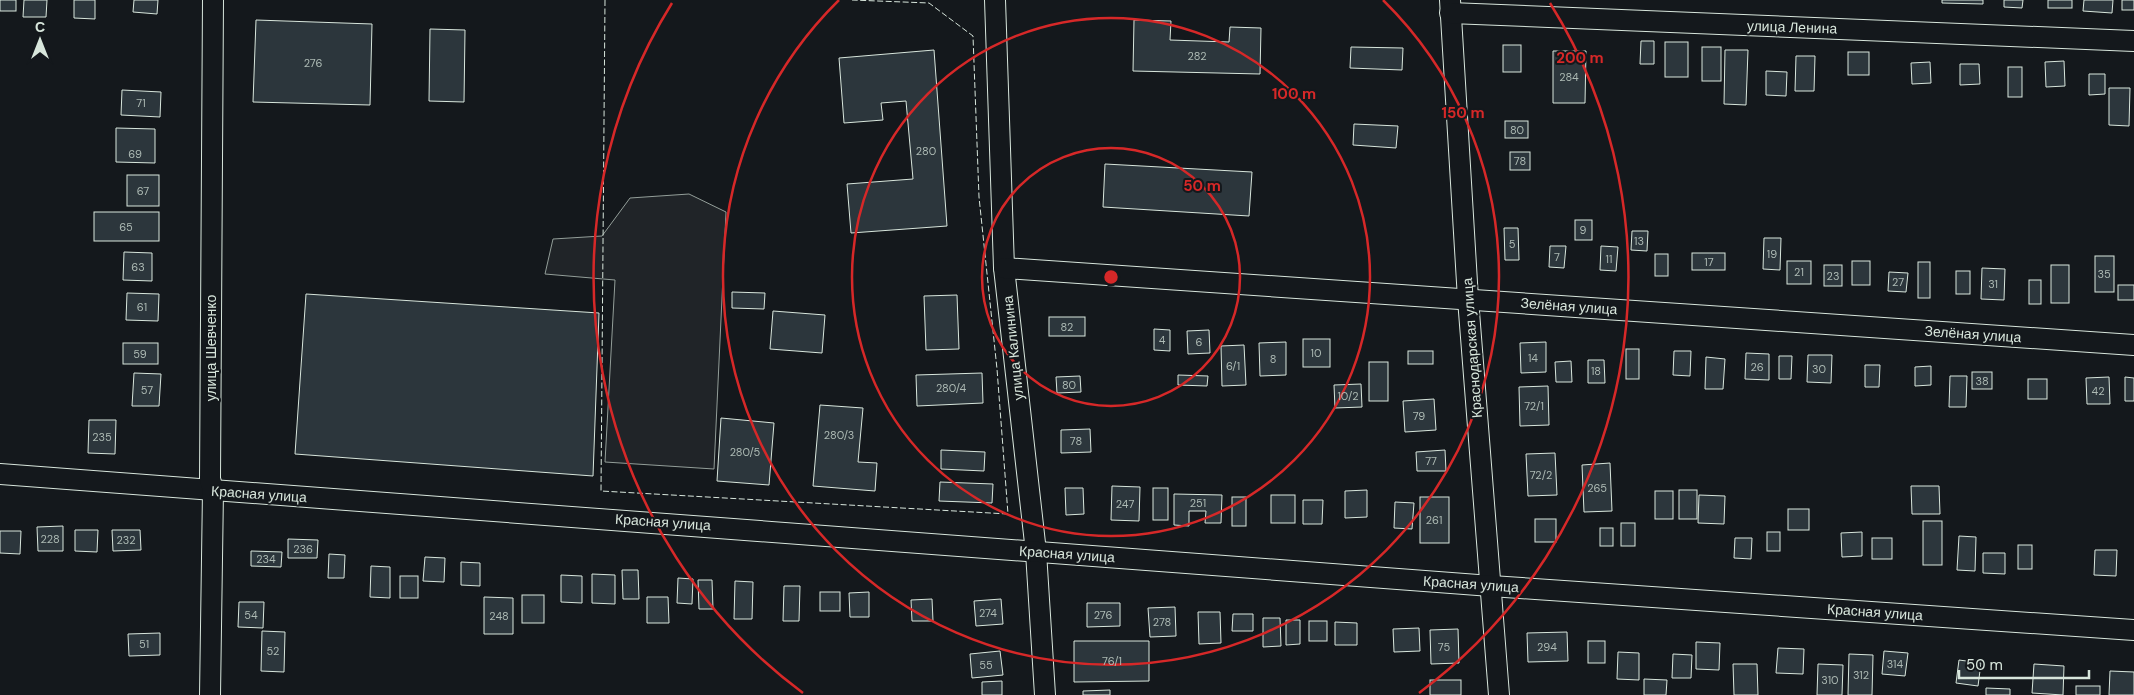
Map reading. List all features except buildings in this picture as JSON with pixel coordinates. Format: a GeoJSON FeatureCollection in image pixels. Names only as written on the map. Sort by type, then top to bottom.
{"type":"FeatureCollection","features":[{"type":"Feature","properties":{"kind":"street","name":"улица Шевченко"},"geometry":{"type":"LineString","coordinates":[[210,695],[213,490],[210,480],[213,0]]}},
{"type":"Feature","properties":{"kind":"street","name":"улица Калинина"},"geometry":{"type":"LineString","coordinates":[[995,0],[1004,268],[1036,552],[1045,695]]}},
{"type":"Feature","properties":{"kind":"street","name":"улица Ленина"},"geometry":{"type":"LineString","coordinates":[[1450,6],[2134,41]]}},
{"type":"Feature","properties":{"kind":"street","name":"Краснодарская улица"},"geometry":{"type":"LineString","coordinates":[[1450,6],[1468,299],[1492,586],[1499,695]]}},
{"type":"Feature","properties":{"kind":"street","name":"Зелёная улица"},"geometry":{"type":"LineString","coordinates":[[1004,268],[2134,345]]}},
{"type":"Feature","properties":{"kind":"street","name":"Красная улица"},"geometry":{"type":"LineString","coordinates":[[0,474],[611,518],[1492,586],[2134,630]]}},
{"type":"Feature","properties":{"kind":"shaded area"},"geometry":{"type":"Polygon","coordinates":[[[689,194],[726,212],[714,469],[605,462],[615,280],[545,274],[553,239],[602,236],[630,198],[689,194]]]}},
{"type":"Feature","properties":{"kind":"fence"},"geometry":{"type":"LineString","coordinates":[[605,0],[601,491],[1008,514],[997,369],[979,197],[973,36],[929,3],[852,0]]}}]}
